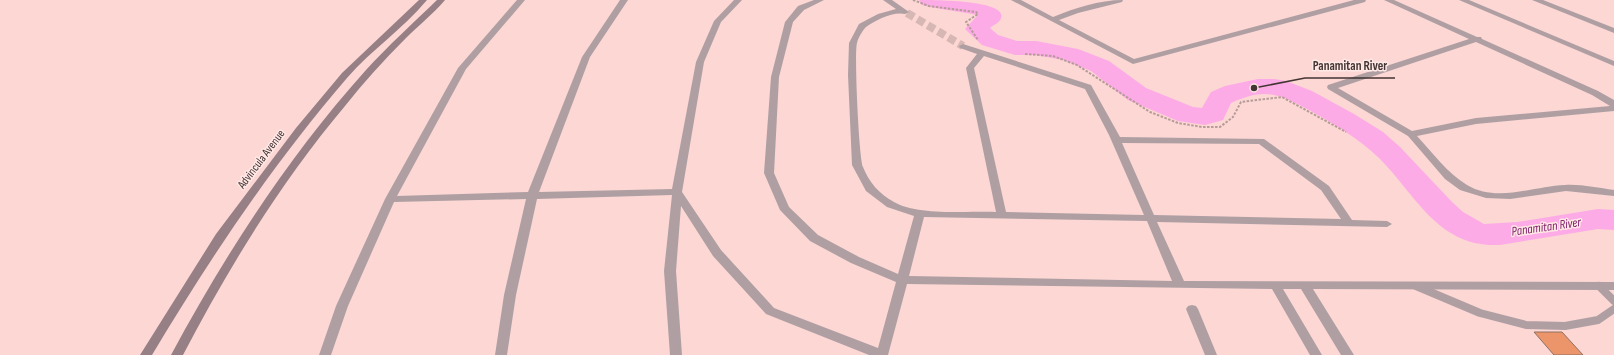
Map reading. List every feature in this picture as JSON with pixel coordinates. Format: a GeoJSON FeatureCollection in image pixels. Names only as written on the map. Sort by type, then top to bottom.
{"type":"FeatureCollection","features":[{"type":"Feature","properties":{"kind":"main road","name":"Advincula Avenue"},"geometry":{"type":"LineString","coordinates":[[146,355],[220,237],[299,130],[345,75],[422,0]]}},
{"type":"Feature","properties":{"kind":"main road"},"geometry":{"type":"LineString","coordinates":[[177,355],[216,283],[284,179],[333,115],[368,73],[441,0]]}},
{"type":"Feature","properties":{"kind":"street"},"geometry":{"type":"LineString","coordinates":[[325,355],[342,306],[390,199],[462,68],[522,0]]}},
{"type":"Feature","properties":{"kind":"street"},"geometry":{"type":"LineString","coordinates":[[501,355],[510,295],[532,196],[586,57],[624,0]]}},
{"type":"Feature","properties":{"kind":"street"},"geometry":{"type":"LineString","coordinates":[[676,355],[670,271],[677,192],[700,62],[718,21],[738,0]]}},
{"type":"Feature","properties":{"kind":"street"},"geometry":{"type":"LineString","coordinates":[[820,0],[802,8],[789,22],[775,77],[769,173],[784,208],[814,238],[855,260],[903,280],[1180,285],[1614,286]]}},
{"type":"Feature","properties":{"kind":"street"},"geometry":{"type":"LineString","coordinates":[[887,0],[904,11],[881,16],[862,26],[853,43],[852,75],[857,165],[870,189],[891,205],[920,214],[1387,224]]}},
{"type":"Feature","properties":{"kind":"street"},"geometry":{"type":"LineString","coordinates":[[1015,0],[1054,19],[1133,62],[1362,0]]}},
{"type":"Feature","properties":{"kind":"street"},"geometry":{"type":"LineString","coordinates":[[1054,19],[1075,11],[1119,0]]}},
{"type":"Feature","properties":{"kind":"street"},"geometry":{"type":"LineString","coordinates":[[1388,0],[1595,92],[1614,104]]}},
{"type":"Feature","properties":{"kind":"street"},"geometry":{"type":"LineString","coordinates":[[1463,0],[1614,64]]}},
{"type":"Feature","properties":{"kind":"street"},"geometry":{"type":"LineString","coordinates":[[1536,0],[1614,31]]}},
{"type":"Feature","properties":{"kind":"street"},"geometry":{"type":"LineString","coordinates":[[1478,39],[1331,87],[1411,134],[1449,177],[1464,188],[1486,195],[1510,196],[1566,188],[1614,192]]}},
{"type":"Feature","properties":{"kind":"street"},"geometry":{"type":"LineString","coordinates":[[963,46],[982,54],[1065,78],[1088,87],[1115,140],[1180,285]]}},
{"type":"Feature","properties":{"kind":"street"},"geometry":{"type":"LineString","coordinates":[[982,54],[970,68],[1002,216]]}},
{"type":"Feature","properties":{"kind":"street"},"geometry":{"type":"LineString","coordinates":[[1411,134],[1476,121],[1614,108]]}},
{"type":"Feature","properties":{"kind":"street"},"geometry":{"type":"LineString","coordinates":[[1115,140],[1261,141],[1325,188],[1349,223]]}},
{"type":"Feature","properties":{"kind":"street"},"geometry":{"type":"LineString","coordinates":[[390,199],[677,192]]}},
{"type":"Feature","properties":{"kind":"street"},"geometry":{"type":"LineString","coordinates":[[677,192],[718,253],[770,311],[882,355],[920,214]]}},
{"type":"Feature","properties":{"kind":"street"},"geometry":{"type":"LineString","coordinates":[[1275,285],[1316,355]]}},
{"type":"Feature","properties":{"kind":"street"},"geometry":{"type":"LineString","coordinates":[[1305,286],[1348,355]]}},
{"type":"Feature","properties":{"kind":"street"},"geometry":{"type":"LineString","coordinates":[[1192,309],[1212,355]]}},
{"type":"Feature","properties":{"kind":"lane"},"geometry":{"type":"LineString","coordinates":[[1416,286],[1480,314],[1526,325],[1565,326],[1598,320],[1614,309]]}},
{"type":"Feature","properties":{"kind":"lane"},"geometry":{"type":"LineString","coordinates":[[1599,286],[1614,301]]}},
{"type":"Feature","properties":{"kind":"path"},"geometry":{"type":"LineString","coordinates":[[913,0],[929,6],[976,12],[978,14],[966,22],[977,39],[983,42]]}},
{"type":"Feature","properties":{"kind":"path"},"geometry":{"type":"LineString","coordinates":[[1022,54],[1053,56],[1077,65],[1150,112],[1178,122],[1202,127],[1220,127],[1233,117],[1241,102],[1282,97],[1346,132]]}},
{"type":"Feature","properties":{"kind":"building"},"geometry":{"type":"Polygon","coordinates":[[[1534,332],[1562,332],[1583,355],[1554,355],[1534,332]]]}},
{"type":"Feature","properties":{"kind":"waterway","name":"Panamitan River"},"geometry":{"type":"LineString","coordinates":[[930,0],[945,4],[976,7],[990,12],[990,18],[984,21],[977,29],[990,40],[1015,48],[1036,48],[1069,54],[1100,66],[1137,94],[1188,115],[1205,117],[1213,114],[1220,98],[1234,92],[1250,88],[1266,86],[1295,92],[1345,119],[1373,138],[1390,153],[1441,209],[1452,219],[1478,234],[1486,235],[1517,232],[1598,219],[1614,220]]}},
{"type":"Feature","properties":{"kind":"tunnel"},"geometry":{"type":"LineString","coordinates":[[907,13],[963,46]]}},
{"type":"Feature","properties":{"kind":"place","name":"Panamitan River"},"geometry":{"type":"Point","coordinates":[1254,88]}}]}
